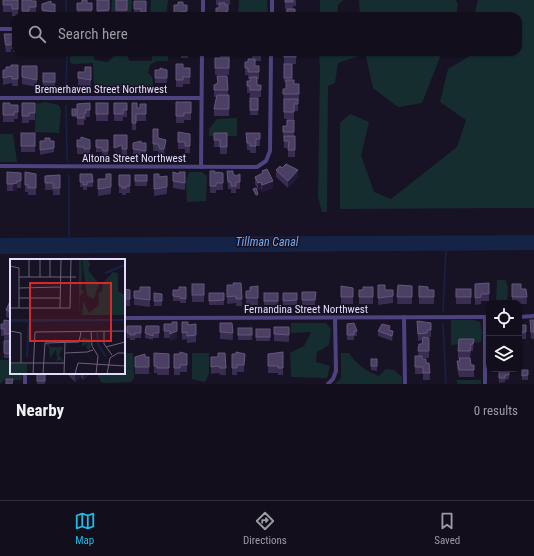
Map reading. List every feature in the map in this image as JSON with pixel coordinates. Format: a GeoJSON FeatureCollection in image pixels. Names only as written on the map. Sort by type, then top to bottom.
{"type":"FeatureCollection","features":[{"type":"Feature","properties":{"kind":"street"},"geometry":{"type":"LineString","coordinates":[[203,0],[203,12]]}},
{"type":"Feature","properties":{"kind":"street"},"geometry":{"type":"LineString","coordinates":[[272,0],[272,12]]}},
{"type":"Feature","properties":{"kind":"street"},"geometry":{"type":"LineString","coordinates":[[0,29],[12,29]]}},
{"type":"Feature","properties":{"kind":"street"},"geometry":{"type":"LineString","coordinates":[[201,167],[202,56]]}},
{"type":"Feature","properties":{"kind":"street","name":"Altona Street Northwest"},"geometry":{"type":"LineString","coordinates":[[0,166],[257,167],[266,162],[270,151],[271,56]]}},
{"type":"Feature","properties":{"kind":"street","name":"Bremerhaven Street Northwest"},"geometry":{"type":"LineString","coordinates":[[0,98],[201,98]]}},
{"type":"Feature","properties":{"kind":"street"},"geometry":{"type":"LineString","coordinates":[[522,316],[534,316]]}},
{"type":"Feature","properties":{"kind":"street"},"geometry":{"type":"LineString","coordinates":[[404,317],[405,384]]}},
{"type":"Feature","properties":{"kind":"street","name":"Fernandina Street Northwest"},"geometry":{"type":"LineString","coordinates":[[125,318],[486,317]]}},
{"type":"Feature","properties":{"kind":"street"},"geometry":{"type":"LineString","coordinates":[[328,384],[333,379],[336,371],[335,318]]}},
{"type":"Feature","properties":{"kind":"street"},"geometry":{"type":"LineString","coordinates":[[485,384],[486,336]]}},
{"type":"Feature","properties":{"kind":"green space"},"geometry":{"type":"Polygon","coordinates":[[[112,0],[132,0],[131,12],[111,12],[112,0]]]}},
{"type":"Feature","properties":{"kind":"green space"},"geometry":{"type":"Polygon","coordinates":[[[151,0],[168,0],[166,12],[150,12],[151,0]]]}},
{"type":"Feature","properties":{"kind":"green space"},"geometry":{"type":"Polygon","coordinates":[[[239,0],[267,0],[268,12],[238,12],[239,0]]]}},
{"type":"Feature","properties":{"kind":"green space"},"geometry":{"type":"Polygon","coordinates":[[[320,0],[343,0],[338,5],[337,12],[320,12],[320,0]]]}},
{"type":"Feature","properties":{"kind":"green space"},"geometry":{"type":"Polygon","coordinates":[[[359,0],[456,0],[458,5],[457,12],[360,12],[359,0]]]}},
{"type":"Feature","properties":{"kind":"green space"},"geometry":{"type":"Polygon","coordinates":[[[478,0],[534,0],[534,208],[340,209],[340,123],[350,114],[369,122],[361,155],[374,192],[391,199],[457,147],[466,120],[440,102],[448,69],[470,56],[522,56],[522,12],[475,12],[478,0]]]}},
{"type":"Feature","properties":{"kind":"green space"},"geometry":{"type":"Polygon","coordinates":[[[70,56],[94,56],[94,60],[108,62],[113,56],[128,56],[129,61],[152,61],[152,56],[168,56],[168,61],[157,61],[150,65],[148,73],[152,77],[154,90],[137,93],[98,92],[94,85],[93,63],[70,63],[70,56]]]}},
{"type":"Feature","properties":{"kind":"green space"},"geometry":{"type":"Polygon","coordinates":[[[319,56],[359,56],[338,63],[335,83],[328,86],[327,212],[322,212],[318,197],[319,56]]]}},
{"type":"Feature","properties":{"kind":"green space"},"geometry":{"type":"Polygon","coordinates":[[[366,56],[440,56],[422,103],[398,107],[373,88],[366,56]]]}},
{"type":"Feature","properties":{"kind":"green space"},"geometry":{"type":"Polygon","coordinates":[[[45,102],[59,105],[61,111],[59,133],[35,132],[36,104],[45,102]]]}},
{"type":"Feature","properties":{"kind":"green space"},"geometry":{"type":"Polygon","coordinates":[[[237,118],[237,136],[209,136],[209,129],[217,119],[237,118]]]}},
{"type":"Feature","properties":{"kind":"green space"},"geometry":{"type":"Polygon","coordinates":[[[0,134],[13,134],[17,162],[0,162],[0,134]]]}},
{"type":"Feature","properties":{"kind":"green space"},"geometry":{"type":"Polygon","coordinates":[[[189,172],[202,172],[207,176],[206,201],[187,202],[186,183],[189,172]]]}},
{"type":"Feature","properties":{"kind":"green space"},"geometry":{"type":"Polygon","coordinates":[[[497,280],[505,280],[508,287],[507,300],[496,300],[497,280]]]}},
{"type":"Feature","properties":{"kind":"green space"},"geometry":{"type":"Polygon","coordinates":[[[451,320],[474,320],[480,322],[482,332],[481,342],[451,345],[451,320]]]}},
{"type":"Feature","properties":{"kind":"green space"},"geometry":{"type":"Polygon","coordinates":[[[291,323],[326,323],[331,329],[329,345],[317,352],[316,362],[330,366],[327,378],[291,377],[290,353],[304,346],[311,332],[291,333],[291,323]]]}},
{"type":"Feature","properties":{"kind":"green space"},"geometry":{"type":"Polygon","coordinates":[[[125,353],[133,353],[134,378],[131,382],[102,383],[97,374],[125,374],[125,353]]]}},
{"type":"Feature","properties":{"kind":"green space"},"geometry":{"type":"Polygon","coordinates":[[[192,353],[209,353],[209,374],[205,382],[192,379],[192,353]]]}},
{"type":"Feature","properties":{"kind":"green space"},"geometry":{"type":"Polygon","coordinates":[[[341,353],[349,353],[362,367],[379,376],[386,369],[394,370],[402,377],[402,384],[335,384],[341,378],[341,353]]]}},
{"type":"Feature","properties":{"kind":"green space"},"geometry":{"type":"Polygon","coordinates":[[[0,360],[10,360],[10,374],[22,374],[22,380],[4,380],[0,384],[0,360]]]}},
{"type":"Feature","properties":{"kind":"green space"},"geometry":{"type":"Polygon","coordinates":[[[456,380],[481,380],[481,384],[458,384],[456,380]]]}},
{"type":"Feature","properties":{"kind":"water","name":"Tillman Canal"},"geometry":{"type":"Polygon","coordinates":[[[534,235],[534,250],[0,254],[0,238],[534,235]]]}},
{"type":"Feature","properties":{"kind":"building"},"geometry":{"type":"Polygon","coordinates":[[[3,0],[18,0],[18,9],[12,9],[12,5],[3,5],[3,0]]]}},
{"type":"Feature","properties":{"kind":"building"},"geometry":{"type":"Polygon","coordinates":[[[22,0],[36,1],[36,7],[29,7],[29,11],[22,11],[22,0]]]}},
{"type":"Feature","properties":{"kind":"building"},"geometry":{"type":"Polygon","coordinates":[[[82,0],[87,0],[87,3],[92,3],[92,10],[77,10],[77,3],[82,3],[82,0]]]}},
{"type":"Feature","properties":{"kind":"building"},"geometry":{"type":"Polygon","coordinates":[[[97,0],[109,0],[109,10],[97,11],[97,0]]]}},
{"type":"Feature","properties":{"kind":"building"},"geometry":{"type":"Polygon","coordinates":[[[116,0],[127,0],[127,10],[116,10],[116,0]]]}},
{"type":"Feature","properties":{"kind":"building"},"geometry":{"type":"Polygon","coordinates":[[[285,0],[293,0],[293,2],[285,2],[285,0]]]}},
{"type":"Feature","properties":{"kind":"building"},"geometry":{"type":"Polygon","coordinates":[[[51,1],[51,4],[55,4],[55,12],[42,10],[42,4],[51,1]]]}},
{"type":"Feature","properties":{"kind":"building"},"geometry":{"type":"Polygon","coordinates":[[[134,1],[146,1],[146,12],[141,12],[141,9],[134,9],[134,1]]]}},
{"type":"Feature","properties":{"kind":"building"},"geometry":{"type":"Polygon","coordinates":[[[178,2],[183,2],[183,5],[187,5],[187,11],[174,12],[174,5],[178,5],[178,2]]]}},
{"type":"Feature","properties":{"kind":"building"},"geometry":{"type":"Polygon","coordinates":[[[219,3],[225,3],[225,5],[228,5],[228,11],[216,12],[216,8],[219,8],[219,3]]]}},
{"type":"Feature","properties":{"kind":"building"},"geometry":{"type":"Polygon","coordinates":[[[287,9],[295,9],[295,12],[287,12],[287,9]]]}},
{"type":"Feature","properties":{"kind":"building"},"geometry":{"type":"Polygon","coordinates":[[[4,34],[12,34],[11,45],[6,45],[4,34]]]}},
{"type":"Feature","properties":{"kind":"building"},"geometry":{"type":"Polygon","coordinates":[[[284,56],[296,56],[296,57],[284,56]]]}},
{"type":"Feature","properties":{"kind":"building"},"geometry":{"type":"Polygon","coordinates":[[[215,58],[229,58],[229,68],[215,68],[215,58]]]}},
{"type":"Feature","properties":{"kind":"building"},"geometry":{"type":"Polygon","coordinates":[[[248,59],[255,59],[255,66],[259,66],[259,72],[248,72],[248,68],[245,68],[245,62],[248,62],[248,59]]]}},
{"type":"Feature","properties":{"kind":"building"},"geometry":{"type":"Polygon","coordinates":[[[176,64],[183,64],[183,68],[190,68],[190,77],[183,77],[183,80],[176,80],[176,64]]]}},
{"type":"Feature","properties":{"kind":"building"},"geometry":{"type":"Polygon","coordinates":[[[284,64],[292,64],[292,78],[284,78],[284,64]]]}},
{"type":"Feature","properties":{"kind":"building"},"geometry":{"type":"Polygon","coordinates":[[[11,65],[18,65],[18,79],[12,79],[12,76],[3,78],[3,70],[6,70],[6,67],[11,67],[11,65]]]}},
{"type":"Feature","properties":{"kind":"building"},"geometry":{"type":"Polygon","coordinates":[[[22,66],[37,66],[37,80],[22,77],[22,66]]]}},
{"type":"Feature","properties":{"kind":"building"},"geometry":{"type":"Polygon","coordinates":[[[85,67],[91,67],[91,80],[78,78],[78,72],[85,72],[85,67]]]}},
{"type":"Feature","properties":{"kind":"building"},"geometry":{"type":"Polygon","coordinates":[[[160,68],[167,70],[167,78],[155,78],[155,70],[160,70],[160,68]]]}},
{"type":"Feature","properties":{"kind":"building"},"geometry":{"type":"Polygon","coordinates":[[[43,73],[55,73],[55,82],[43,82],[43,73]]]}},
{"type":"Feature","properties":{"kind":"building"},"geometry":{"type":"Polygon","coordinates":[[[217,76],[227,76],[228,90],[214,90],[214,85],[218,83],[217,76]]]}},
{"type":"Feature","properties":{"kind":"building"},"geometry":{"type":"Polygon","coordinates":[[[250,77],[257,77],[257,85],[261,85],[261,90],[250,90],[250,86],[247,86],[247,81],[250,81],[250,77]]]}},
{"type":"Feature","properties":{"kind":"building"},"geometry":{"type":"Polygon","coordinates":[[[286,80],[294,80],[294,84],[299,84],[299,94],[283,94],[283,89],[286,89],[286,80]]]}},
{"type":"Feature","properties":{"kind":"building"},"geometry":{"type":"Polygon","coordinates":[[[217,95],[229,95],[229,109],[214,109],[217,95]]]}},
{"type":"Feature","properties":{"kind":"building"},"geometry":{"type":"Polygon","coordinates":[[[250,98],[258,98],[258,110],[250,110],[250,98]]]}},
{"type":"Feature","properties":{"kind":"building"},"geometry":{"type":"Polygon","coordinates":[[[284,99],[298,99],[298,104],[294,104],[294,112],[284,112],[284,99]]]}},
{"type":"Feature","properties":{"kind":"building"},"geometry":{"type":"Polygon","coordinates":[[[176,102],[191,102],[191,113],[184,113],[184,116],[176,116],[176,102]]]}},
{"type":"Feature","properties":{"kind":"building"},"geometry":{"type":"Polygon","coordinates":[[[3,103],[18,105],[18,112],[14,112],[14,115],[3,115],[3,103]]]}},
{"type":"Feature","properties":{"kind":"building"},"geometry":{"type":"Polygon","coordinates":[[[22,103],[35,103],[35,113],[29,113],[29,116],[22,116],[22,103]]]}},
{"type":"Feature","properties":{"kind":"building"},"geometry":{"type":"Polygon","coordinates":[[[90,103],[90,110],[86,110],[86,113],[84,113],[84,118],[77,118],[77,104],[90,103]]]}},
{"type":"Feature","properties":{"kind":"building"},"geometry":{"type":"Polygon","coordinates":[[[96,103],[108,103],[108,114],[96,114],[96,103]]]}},
{"type":"Feature","properties":{"kind":"building"},"geometry":{"type":"Polygon","coordinates":[[[114,103],[127,103],[127,110],[123,110],[123,114],[114,114],[114,103]]]}},
{"type":"Feature","properties":{"kind":"building"},"geometry":{"type":"Polygon","coordinates":[[[132,103],[137,103],[137,108],[140,108],[140,104],[146,104],[146,114],[136,114],[136,123],[132,123],[132,103]]]}},
{"type":"Feature","properties":{"kind":"building"},"geometry":{"type":"Polygon","coordinates":[[[72,109],[76,109],[76,115],[72,115],[72,109]]]}},
{"type":"Feature","properties":{"kind":"building"},"geometry":{"type":"Polygon","coordinates":[[[287,120],[294,120],[294,132],[283,132],[283,126],[287,126],[287,120]]]}},
{"type":"Feature","properties":{"kind":"building"},"geometry":{"type":"Polygon","coordinates":[[[153,129],[158,129],[158,138],[166,140],[164,149],[160,149],[158,144],[153,144],[153,129]]]}},
{"type":"Feature","properties":{"kind":"building"},"geometry":{"type":"Polygon","coordinates":[[[178,132],[190,134],[190,146],[185,146],[185,142],[178,142],[178,132]]]}},
{"type":"Feature","properties":{"kind":"building"},"geometry":{"type":"Polygon","coordinates":[[[21,133],[35,133],[35,146],[21,146],[21,133]]]}},
{"type":"Feature","properties":{"kind":"building"},"geometry":{"type":"Polygon","coordinates":[[[214,133],[227,133],[227,147],[220,147],[220,140],[214,140],[214,133]]]}},
{"type":"Feature","properties":{"kind":"building"},"geometry":{"type":"Polygon","coordinates":[[[246,133],[260,133],[260,139],[256,139],[256,146],[250,146],[250,143],[247,143],[246,133]]]}},
{"type":"Feature","properties":{"kind":"building"},"geometry":{"type":"Polygon","coordinates":[[[114,135],[127,135],[127,149],[122,149],[122,145],[114,148],[114,135]]]}},
{"type":"Feature","properties":{"kind":"building"},"geometry":{"type":"Polygon","coordinates":[[[284,136],[295,136],[295,150],[288,150],[289,141],[284,141],[284,136]]]}},
{"type":"Feature","properties":{"kind":"building"},"geometry":{"type":"Polygon","coordinates":[[[81,137],[90,140],[90,149],[77,147],[77,140],[81,140],[81,137]]]}},
{"type":"Feature","properties":{"kind":"building"},"geometry":{"type":"Polygon","coordinates":[[[45,138],[50,138],[50,141],[54,141],[54,148],[40,150],[40,141],[45,141],[45,138]]]}},
{"type":"Feature","properties":{"kind":"building"},"geometry":{"type":"Polygon","coordinates":[[[96,140],[108,140],[108,151],[103,151],[102,148],[96,147],[96,140]]]}},
{"type":"Feature","properties":{"kind":"building"},"geometry":{"type":"Polygon","coordinates":[[[141,141],[141,143],[146,143],[146,151],[133,149],[133,143],[141,141]]]}},
{"type":"Feature","properties":{"kind":"building"},"geometry":{"type":"Polygon","coordinates":[[[286,164],[298,170],[288,181],[276,170],[280,166],[282,168],[286,164]]]}},
{"type":"Feature","properties":{"kind":"building"},"geometry":{"type":"Polygon","coordinates":[[[267,169],[273,181],[262,185],[261,182],[258,183],[255,177],[267,169]]]}},
{"type":"Feature","properties":{"kind":"building"},"geometry":{"type":"Polygon","coordinates":[[[210,171],[215,171],[215,174],[217,172],[223,173],[223,183],[216,183],[216,186],[210,186],[210,171]]]}},
{"type":"Feature","properties":{"kind":"building"},"geometry":{"type":"Polygon","coordinates":[[[227,171],[233,171],[233,174],[236,176],[240,174],[240,182],[236,182],[236,186],[231,186],[231,182],[228,182],[227,171]]]}},
{"type":"Feature","properties":{"kind":"building"},"geometry":{"type":"Polygon","coordinates":[[[7,172],[21,173],[21,181],[17,181],[17,183],[13,184],[7,184],[7,172]]]}},
{"type":"Feature","properties":{"kind":"building"},"geometry":{"type":"Polygon","coordinates":[[[25,172],[36,174],[36,188],[28,188],[28,185],[25,185],[25,172]]]}},
{"type":"Feature","properties":{"kind":"building"},"geometry":{"type":"Polygon","coordinates":[[[173,172],[179,174],[179,172],[185,172],[185,183],[173,181],[173,172]]]}},
{"type":"Feature","properties":{"kind":"building"},"geometry":{"type":"Polygon","coordinates":[[[80,174],[92,174],[93,182],[87,182],[87,185],[83,185],[83,182],[80,182],[80,174]]]}},
{"type":"Feature","properties":{"kind":"building"},"geometry":{"type":"Polygon","coordinates":[[[106,174],[111,174],[111,187],[98,189],[98,179],[106,179],[106,174]]]}},
{"type":"Feature","properties":{"kind":"building"},"geometry":{"type":"Polygon","coordinates":[[[154,174],[159,174],[159,177],[167,176],[167,187],[154,189],[154,174]]]}},
{"type":"Feature","properties":{"kind":"building"},"geometry":{"type":"Polygon","coordinates":[[[60,175],[60,188],[53,188],[53,183],[45,183],[45,176],[60,175]]]}},
{"type":"Feature","properties":{"kind":"building"},"geometry":{"type":"Polygon","coordinates":[[[119,175],[130,175],[130,186],[122,188],[122,186],[119,186],[119,175]]]}},
{"type":"Feature","properties":{"kind":"building"},"geometry":{"type":"Polygon","coordinates":[[[135,175],[147,175],[147,181],[135,181],[135,175]]]}},
{"type":"Feature","properties":{"kind":"building"},"geometry":{"type":"Polygon","coordinates":[[[256,188],[258,194],[256,195],[253,189],[256,188]]]}},
{"type":"Feature","properties":{"kind":"building"},"geometry":{"type":"Polygon","coordinates":[[[233,283],[241,283],[242,299],[236,299],[236,296],[227,297],[227,285],[234,285],[233,283]]]}},
{"type":"Feature","properties":{"kind":"building"},"geometry":{"type":"Polygon","coordinates":[[[489,283],[489,294],[481,294],[481,297],[475,298],[475,284],[489,283]]]}},
{"type":"Feature","properties":{"kind":"building"},"geometry":{"type":"Polygon","coordinates":[[[192,284],[204,284],[204,295],[192,295],[192,284]]]}},
{"type":"Feature","properties":{"kind":"building"},"geometry":{"type":"Polygon","coordinates":[[[512,284],[521,284],[521,289],[526,289],[527,297],[512,297],[512,284]]]}},
{"type":"Feature","properties":{"kind":"building"},"geometry":{"type":"Polygon","coordinates":[[[378,285],[385,285],[385,290],[393,290],[393,296],[378,298],[378,285]]]}},
{"type":"Feature","properties":{"kind":"building"},"geometry":{"type":"Polygon","coordinates":[[[398,285],[412,286],[412,297],[397,297],[398,285]]]}},
{"type":"Feature","properties":{"kind":"building"},"geometry":{"type":"Polygon","coordinates":[[[258,286],[258,298],[246,298],[246,291],[250,291],[250,287],[258,286]]]}},
{"type":"Feature","properties":{"kind":"building"},"geometry":{"type":"Polygon","coordinates":[[[341,286],[353,288],[353,297],[341,297],[341,286]]]}},
{"type":"Feature","properties":{"kind":"building"},"geometry":{"type":"Polygon","coordinates":[[[419,286],[428,287],[428,290],[434,290],[434,297],[419,297],[419,286]]]}},
{"type":"Feature","properties":{"kind":"building"},"geometry":{"type":"Polygon","coordinates":[[[140,287],[150,287],[150,300],[134,298],[134,291],[140,291],[140,287]]]}},
{"type":"Feature","properties":{"kind":"building"},"geometry":{"type":"Polygon","coordinates":[[[179,287],[186,287],[186,299],[173,296],[173,290],[179,290],[179,287]]]}},
{"type":"Feature","properties":{"kind":"building"},"geometry":{"type":"Polygon","coordinates":[[[363,287],[373,287],[373,297],[359,297],[359,290],[363,290],[363,287]]]}},
{"type":"Feature","properties":{"kind":"building"},"geometry":{"type":"Polygon","coordinates":[[[125,289],[130,290],[130,299],[125,299],[125,289]]]}},
{"type":"Feature","properties":{"kind":"building"},"geometry":{"type":"Polygon","coordinates":[[[456,289],[471,289],[471,297],[456,297],[456,289]]]}},
{"type":"Feature","properties":{"kind":"building"},"geometry":{"type":"Polygon","coordinates":[[[302,292],[316,292],[315,300],[302,300],[302,292]]]}},
{"type":"Feature","properties":{"kind":"building"},"geometry":{"type":"Polygon","coordinates":[[[154,293],[162,294],[162,301],[154,301],[154,293]]]}},
{"type":"Feature","properties":{"kind":"building"},"geometry":{"type":"Polygon","coordinates":[[[209,293],[224,293],[224,300],[209,301],[209,293]]]}},
{"type":"Feature","properties":{"kind":"building"},"geometry":{"type":"Polygon","coordinates":[[[264,293],[278,293],[278,301],[264,301],[264,293]]]}},
{"type":"Feature","properties":{"kind":"building"},"geometry":{"type":"Polygon","coordinates":[[[283,293],[297,293],[297,300],[283,301],[283,293]]]}},
{"type":"Feature","properties":{"kind":"building"},"geometry":{"type":"Polygon","coordinates":[[[10,301],[10,312],[6,310],[10,301]]]}},
{"type":"Feature","properties":{"kind":"building"},"geometry":{"type":"Polygon","coordinates":[[[4,320],[10,321],[10,334],[4,334],[5,329],[1,329],[1,324],[4,324],[4,320]]]}},
{"type":"Feature","properties":{"kind":"building"},"geometry":{"type":"Polygon","coordinates":[[[530,320],[534,320],[534,332],[531,332],[530,320]]]}},
{"type":"Feature","properties":{"kind":"building"},"geometry":{"type":"Polygon","coordinates":[[[417,321],[431,323],[431,330],[427,330],[427,333],[418,334],[417,321]]]}},
{"type":"Feature","properties":{"kind":"building"},"geometry":{"type":"Polygon","coordinates":[[[172,322],[177,322],[177,331],[170,334],[170,331],[164,331],[164,324],[172,324],[172,322]]]}},
{"type":"Feature","properties":{"kind":"building"},"geometry":{"type":"Polygon","coordinates":[[[182,322],[188,322],[188,325],[196,324],[196,335],[187,336],[187,332],[182,333],[182,322]]]}},
{"type":"Feature","properties":{"kind":"building"},"geometry":{"type":"Polygon","coordinates":[[[220,323],[232,323],[233,333],[220,332],[220,323]]]}},
{"type":"Feature","properties":{"kind":"building"},"geometry":{"type":"Polygon","coordinates":[[[354,323],[357,331],[354,331],[354,335],[347,335],[347,324],[354,323]]]}},
{"type":"Feature","properties":{"kind":"building"},"geometry":{"type":"Polygon","coordinates":[[[382,324],[390,326],[389,330],[393,331],[392,336],[378,331],[382,324]]]}},
{"type":"Feature","properties":{"kind":"building"},"geometry":{"type":"Polygon","coordinates":[[[522,325],[526,325],[526,332],[522,332],[522,325]]]}},
{"type":"Feature","properties":{"kind":"building"},"geometry":{"type":"Polygon","coordinates":[[[127,326],[141,326],[141,333],[130,335],[130,333],[127,333],[127,326]]]}},
{"type":"Feature","properties":{"kind":"building"},"geometry":{"type":"Polygon","coordinates":[[[146,326],[159,326],[159,333],[153,333],[153,336],[145,333],[146,326]]]}},
{"type":"Feature","properties":{"kind":"building"},"geometry":{"type":"Polygon","coordinates":[[[274,327],[289,327],[289,335],[274,334],[274,327]]]}},
{"type":"Feature","properties":{"kind":"building"},"geometry":{"type":"Polygon","coordinates":[[[238,328],[252,328],[252,335],[238,335],[238,328]]]}},
{"type":"Feature","properties":{"kind":"building"},"geometry":{"type":"Polygon","coordinates":[[[256,329],[270,329],[270,337],[256,337],[256,329]]]}},
{"type":"Feature","properties":{"kind":"building"},"geometry":{"type":"Polygon","coordinates":[[[423,337],[429,338],[429,351],[418,351],[419,344],[422,344],[423,337]]]}},
{"type":"Feature","properties":{"kind":"building"},"geometry":{"type":"Polygon","coordinates":[[[459,339],[474,339],[473,344],[471,344],[470,351],[458,351],[459,339]]]}},
{"type":"Feature","properties":{"kind":"building"},"geometry":{"type":"Polygon","coordinates":[[[4,341],[10,341],[10,354],[4,353],[4,341]]]}},
{"type":"Feature","properties":{"kind":"building"},"geometry":{"type":"Polygon","coordinates":[[[180,352],[187,354],[187,365],[180,365],[180,368],[174,368],[174,354],[180,354],[180,352]]]}},
{"type":"Feature","properties":{"kind":"building"},"geometry":{"type":"Polygon","coordinates":[[[236,352],[245,354],[244,365],[237,365],[237,368],[232,368],[232,354],[236,354],[236,352]]]}},
{"type":"Feature","properties":{"kind":"building"},"geometry":{"type":"Polygon","coordinates":[[[283,352],[283,368],[278,368],[278,366],[268,366],[268,354],[283,352]]]}},
{"type":"Feature","properties":{"kind":"building"},"geometry":{"type":"Polygon","coordinates":[[[154,353],[169,354],[169,368],[157,368],[157,366],[154,366],[154,353]]]}},
{"type":"Feature","properties":{"kind":"building"},"geometry":{"type":"Polygon","coordinates":[[[218,353],[225,353],[226,368],[220,368],[219,366],[211,367],[211,357],[218,357],[218,353]]]}},
{"type":"Feature","properties":{"kind":"building"},"geometry":{"type":"Polygon","coordinates":[[[145,354],[145,357],[149,357],[149,367],[135,367],[135,357],[145,354]]]}},
{"type":"Feature","properties":{"kind":"building"},"geometry":{"type":"Polygon","coordinates":[[[415,356],[422,356],[422,359],[426,359],[426,363],[429,363],[430,373],[423,373],[423,367],[415,367],[415,356]]]}},
{"type":"Feature","properties":{"kind":"building"},"geometry":{"type":"Polygon","coordinates":[[[459,358],[470,358],[471,365],[474,365],[474,370],[459,370],[457,361],[460,361],[459,358]]]}},
{"type":"Feature","properties":{"kind":"building"},"geometry":{"type":"Polygon","coordinates":[[[371,359],[377,359],[377,366],[371,366],[371,359]]]}},
{"type":"Feature","properties":{"kind":"building"},"geometry":{"type":"Polygon","coordinates":[[[522,370],[528,370],[528,375],[522,376],[522,370]]]}},
{"type":"Feature","properties":{"kind":"building"},"geometry":{"type":"Polygon","coordinates":[[[499,372],[509,372],[509,375],[505,375],[505,378],[499,378],[499,372]]]}},
{"type":"Feature","properties":{"kind":"building"},"geometry":{"type":"Polygon","coordinates":[[[37,374],[45,374],[45,381],[37,381],[37,374]]]}},
{"type":"Feature","properties":{"kind":"building"},"geometry":{"type":"Polygon","coordinates":[[[6,379],[13,379],[12,384],[6,384],[6,379]]]}},
{"type":"Feature","properties":{"kind":"waterway"},"geometry":{"type":"LineString","coordinates":[[66,0],[66,12]]}},
{"type":"Feature","properties":{"kind":"waterway"},"geometry":{"type":"LineString","coordinates":[[66,90],[67,56]]}},
{"type":"Feature","properties":{"kind":"waterway"},"geometry":{"type":"LineString","coordinates":[[66,105],[67,161]]}},
{"type":"Feature","properties":{"kind":"waterway"},"geometry":{"type":"LineString","coordinates":[[69,175],[69,239]]}},
{"type":"Feature","properties":{"kind":"waterway"},"geometry":{"type":"LineString","coordinates":[[443,312],[446,250]]}},
{"type":"Feature","properties":{"kind":"waterway"},"geometry":{"type":"LineString","coordinates":[[443,323],[446,384]]}}]}
